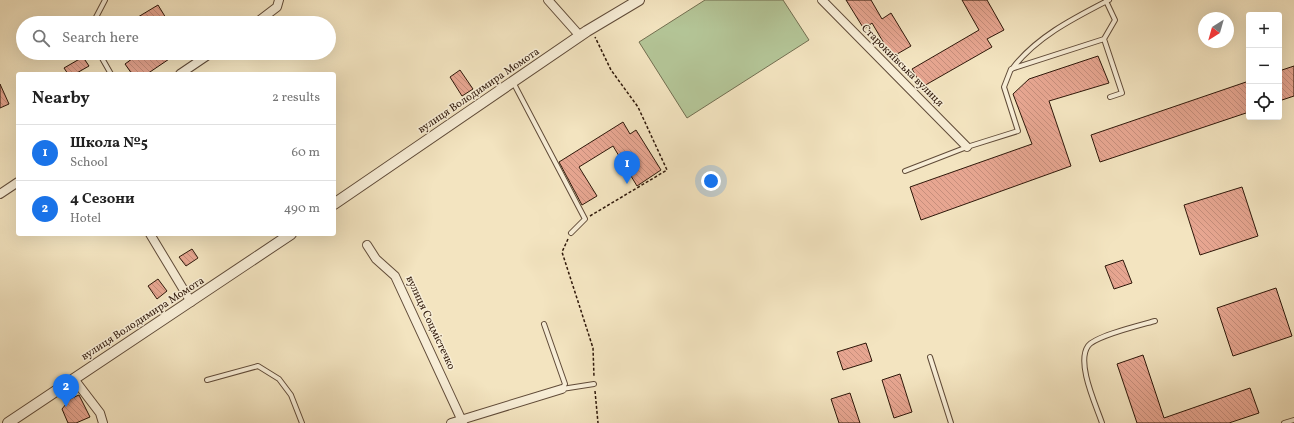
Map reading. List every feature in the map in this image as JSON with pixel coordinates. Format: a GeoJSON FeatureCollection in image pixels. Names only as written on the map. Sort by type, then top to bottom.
{"type":"FeatureCollection","features":[{"type":"Feature","properties":{"kind":"street"},"geometry":{"type":"LineString","coordinates":[[265,16],[277,7],[279,0]]}},
{"type":"Feature","properties":{"kind":"street"},"geometry":{"type":"LineString","coordinates":[[548,0],[580,36]]}},
{"type":"Feature","properties":{"kind":"street","name":"вулиця Володимира Момота"},"geometry":{"type":"LineString","coordinates":[[336,203],[591,28],[639,0]]}},
{"type":"Feature","properties":{"kind":"street","name":"Старокиївська вулиця"},"geometry":{"type":"LineString","coordinates":[[822,0],[967,147]]}},
{"type":"Feature","properties":{"kind":"street"},"geometry":{"type":"LineString","coordinates":[[183,72],[201,60]]}},
{"type":"Feature","properties":{"kind":"street"},"geometry":{"type":"LineString","coordinates":[[0,194],[16,183]]}},
{"type":"Feature","properties":{"kind":"street"},"geometry":{"type":"LineString","coordinates":[[151,236],[191,302]]}},
{"type":"Feature","properties":{"kind":"street","name":"вулиця Володимира Момота"},"geometry":{"type":"LineString","coordinates":[[8,423],[191,302],[287,236]]}},
{"type":"Feature","properties":{"kind":"street","name":"вулиця Соцмістечко"},"geometry":{"type":"LineString","coordinates":[[367,245],[376,259],[395,276],[463,421]]}},
{"type":"Feature","properties":{"kind":"street"},"geometry":{"type":"LineString","coordinates":[[74,379],[100,413],[103,423]]}},
{"type":"Feature","properties":{"kind":"street"},"geometry":{"type":"LineString","coordinates":[[451,423],[463,421],[562,389]]}},
{"type":"Feature","properties":{"kind":"lane"},"geometry":{"type":"LineString","coordinates":[[97,16],[105,0]]}},
{"type":"Feature","properties":{"kind":"lane"},"geometry":{"type":"LineString","coordinates":[[906,171],[967,147],[1018,131],[1004,87],[1012,69],[1019,59],[1037,43],[1067,23],[1108,1],[1115,20],[1104,39],[1012,69]]}},
{"type":"Feature","properties":{"kind":"lane"},"geometry":{"type":"LineString","coordinates":[[1104,39],[1122,93],[1110,97]]}},
{"type":"Feature","properties":{"kind":"lane"},"geometry":{"type":"LineString","coordinates":[[103,60],[110,72]]}},
{"type":"Feature","properties":{"kind":"lane"},"geometry":{"type":"LineString","coordinates":[[512,82],[585,219],[570,233]]}},
{"type":"Feature","properties":{"kind":"lane"},"geometry":{"type":"LineString","coordinates":[[1102,423],[1085,369],[1084,357],[1089,346],[1098,339],[1154,321]]}},
{"type":"Feature","properties":{"kind":"lane"},"geometry":{"type":"LineString","coordinates":[[544,324],[565,384],[562,389]]}},
{"type":"Feature","properties":{"kind":"lane"},"geometry":{"type":"LineString","coordinates":[[930,357],[951,423]]}},
{"type":"Feature","properties":{"kind":"lane"},"geometry":{"type":"LineString","coordinates":[[207,380],[258,366],[279,379],[291,395],[302,423]]}},
{"type":"Feature","properties":{"kind":"lane"},"geometry":{"type":"LineString","coordinates":[[562,389],[594,384]]}},
{"type":"Feature","properties":{"kind":"lane"},"geometry":{"type":"LineString","coordinates":[[1284,423],[1294,420]]}},
{"type":"Feature","properties":{"kind":"path"},"geometry":{"type":"LineString","coordinates":[[585,219],[667,170],[638,107],[611,70],[591,28]]}},
{"type":"Feature","properties":{"kind":"path"},"geometry":{"type":"LineString","coordinates":[[570,233],[562,252],[593,348],[594,384],[598,423]]}},
{"type":"Feature","properties":{"kind":"green space"},"geometry":{"type":"Polygon","coordinates":[[[705,0],[783,0],[809,40],[687,118],[639,42],[705,0]]]}},
{"type":"Feature","properties":{"kind":"building"},"geometry":{"type":"Polygon","coordinates":[[[846,0],[871,0],[882,19],[891,13],[911,46],[892,57],[872,23],[864,29],[846,0]]]}},
{"type":"Feature","properties":{"kind":"building"},"geometry":{"type":"Polygon","coordinates":[[[962,0],[987,0],[1004,30],[987,39],[992,47],[922,87],[912,69],[979,30],[962,0]]]}},
{"type":"Feature","properties":{"kind":"building"},"geometry":{"type":"Polygon","coordinates":[[[158,5],[165,16],[140,16],[158,5]]]}},
{"type":"Feature","properties":{"kind":"building"},"geometry":{"type":"Polygon","coordinates":[[[1098,56],[1109,83],[1049,101],[1071,166],[921,220],[910,187],[1032,144],[1013,94],[1029,79],[1098,56]]]}},
{"type":"Feature","properties":{"kind":"building"},"geometry":{"type":"Polygon","coordinates":[[[78,60],[85,60],[89,66],[78,72],[67,72],[64,68],[78,60]]]}},
{"type":"Feature","properties":{"kind":"building"},"geometry":{"type":"Polygon","coordinates":[[[130,60],[168,60],[150,72],[131,72],[125,64],[130,60]]]}},
{"type":"Feature","properties":{"kind":"building"},"geometry":{"type":"Polygon","coordinates":[[[1294,66],[1294,96],[1282,100],[1282,84],[1282,70],[1294,66]]]}},
{"type":"Feature","properties":{"kind":"building"},"geometry":{"type":"Polygon","coordinates":[[[460,70],[473,89],[462,96],[450,77],[460,70]]]}},
{"type":"Feature","properties":{"kind":"building"},"geometry":{"type":"Polygon","coordinates":[[[1246,82],[1246,113],[1100,162],[1091,135],[1246,82]]]}},
{"type":"Feature","properties":{"kind":"building"},"geometry":{"type":"Polygon","coordinates":[[[0,84],[9,104],[0,108],[0,84]]]}},
{"type":"Feature","properties":{"kind":"building"},"geometry":{"type":"Polygon","coordinates":[[[623,122],[630,134],[636,130],[661,170],[637,186],[613,146],[579,167],[597,196],[582,205],[559,162],[623,122]]]}},
{"type":"Feature","properties":{"kind":"building"},"geometry":{"type":"Polygon","coordinates":[[[1242,187],[1258,236],[1200,255],[1184,205],[1242,187]]]}},
{"type":"Feature","properties":{"kind":"building"},"geometry":{"type":"Polygon","coordinates":[[[192,249],[198,258],[186,266],[179,257],[192,249]]]}},
{"type":"Feature","properties":{"kind":"building"},"geometry":{"type":"Polygon","coordinates":[[[1123,260],[1132,283],[1114,289],[1105,266],[1123,260]]]}},
{"type":"Feature","properties":{"kind":"building"},"geometry":{"type":"Polygon","coordinates":[[[158,279],[167,291],[157,299],[148,286],[158,279]]]}},
{"type":"Feature","properties":{"kind":"building"},"geometry":{"type":"Polygon","coordinates":[[[1276,288],[1292,336],[1233,356],[1217,308],[1276,288]]]}},
{"type":"Feature","properties":{"kind":"building"},"geometry":{"type":"Polygon","coordinates":[[[866,343],[872,361],[843,370],[837,352],[866,343]]]}},
{"type":"Feature","properties":{"kind":"building"},"geometry":{"type":"Polygon","coordinates":[[[1143,355],[1164,418],[1250,388],[1259,413],[1229,423],[1137,423],[1117,364],[1143,355]]]}},
{"type":"Feature","properties":{"kind":"building"},"geometry":{"type":"Polygon","coordinates":[[[900,374],[912,412],[894,418],[882,380],[900,374]]]}},
{"type":"Feature","properties":{"kind":"building"},"geometry":{"type":"Polygon","coordinates":[[[850,393],[860,423],[839,423],[831,399],[850,393]]]}},
{"type":"Feature","properties":{"kind":"building"},"geometry":{"type":"Polygon","coordinates":[[[79,395],[90,417],[76,423],[68,423],[62,409],[70,399],[79,395]]]}},
{"type":"Feature","properties":{"kind":"place","name":"Школа №5"},"geometry":{"type":"Point","coordinates":[627,184]}},
{"type":"Feature","properties":{"kind":"place","name":"4 Сезони"},"geometry":{"type":"Point","coordinates":[66,407]}}]}
